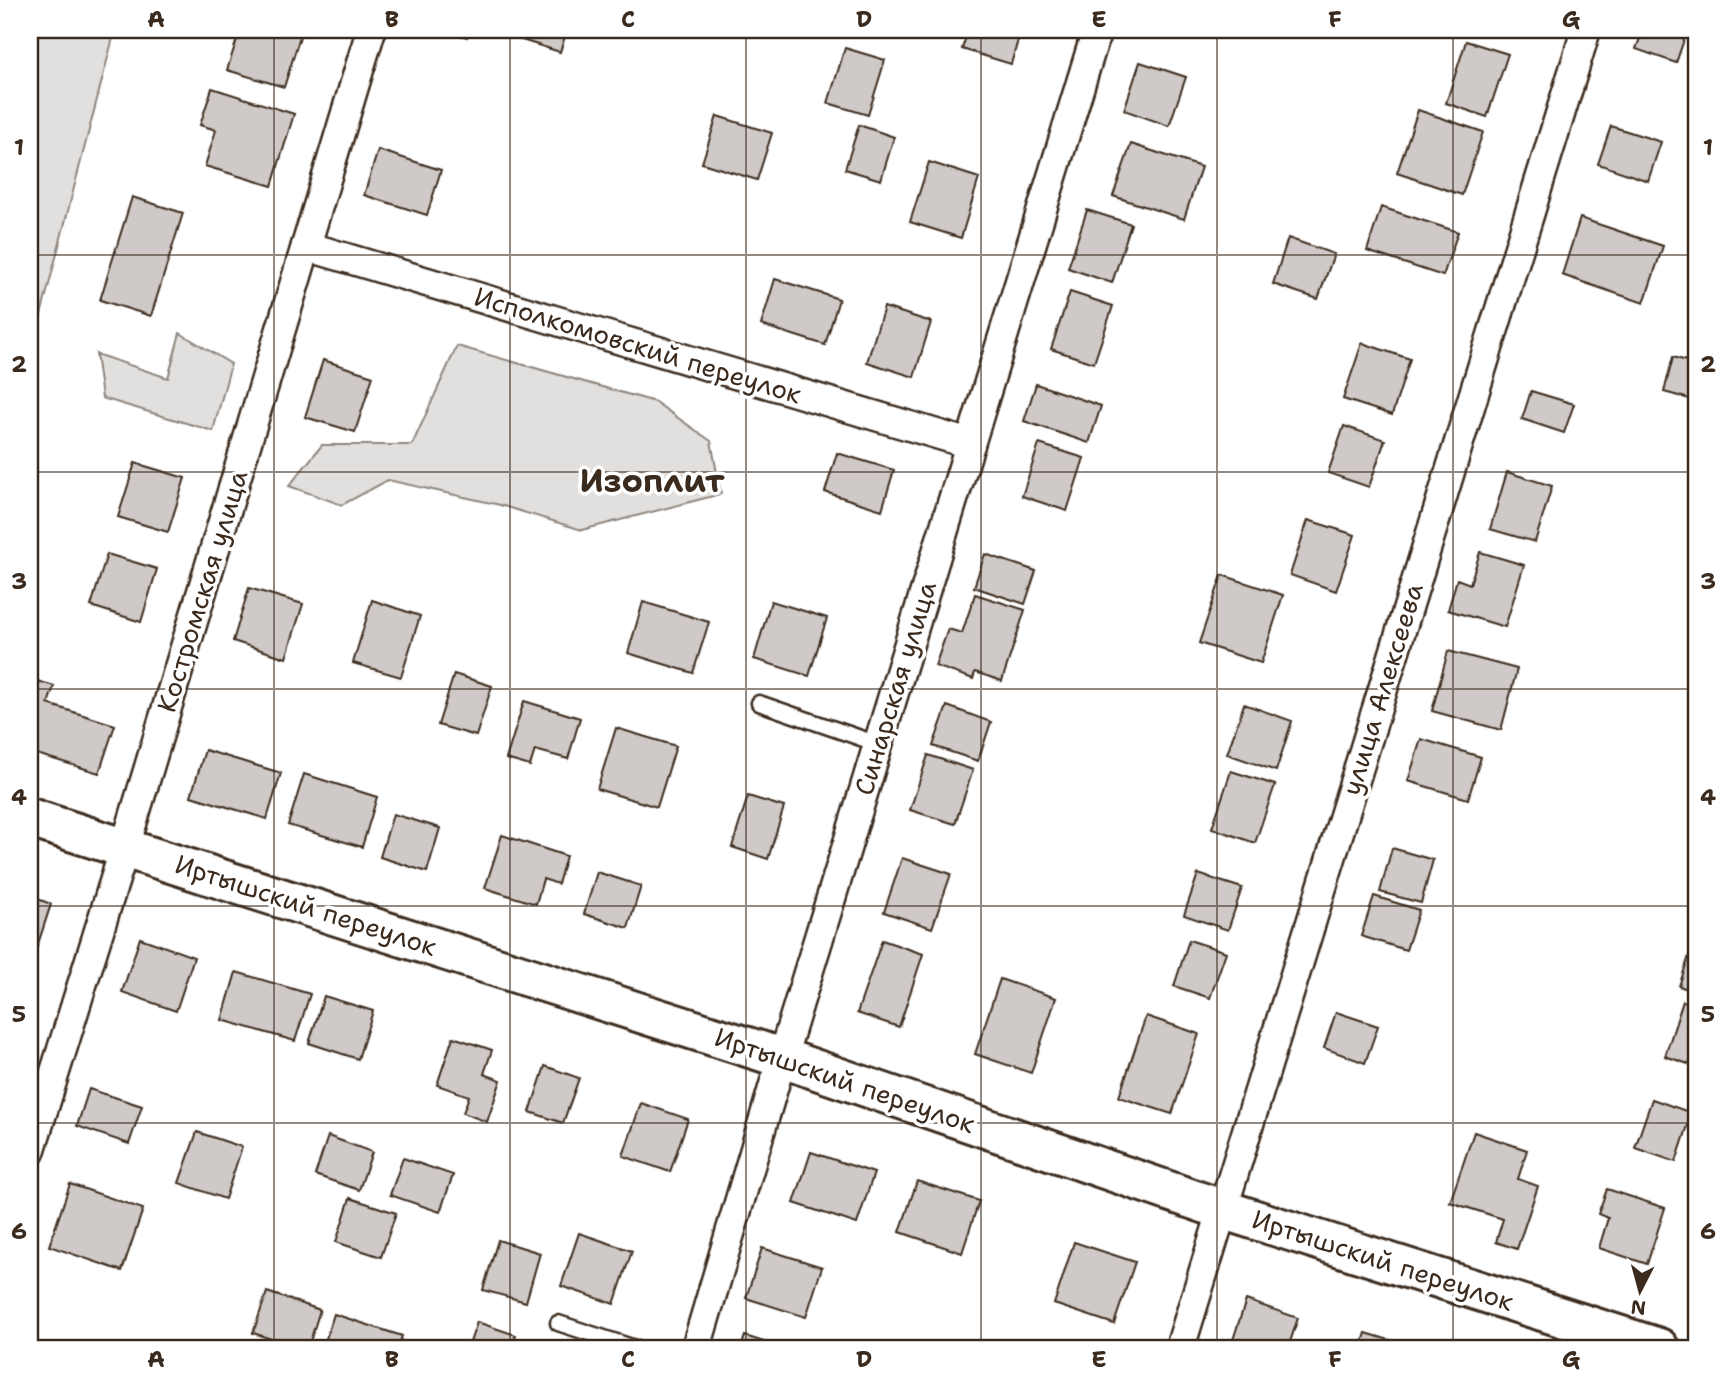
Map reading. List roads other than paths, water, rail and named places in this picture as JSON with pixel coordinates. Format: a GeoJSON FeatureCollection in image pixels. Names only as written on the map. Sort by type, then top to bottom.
{"type":"FeatureCollection","features":[{"type":"Feature","properties":{"kind":"street","name":"Костромская улица"},"geometry":{"type":"LineString","coordinates":[[30,1152],[125,847],[371,30]]}},
{"type":"Feature","properties":{"kind":"street","name":"Синарская улица"},"geometry":{"type":"LineString","coordinates":[[696,1348],[782,1058],[1097,30]]}},
{"type":"Feature","properties":{"kind":"street","name":"улица Алексеева"},"geometry":{"type":"LineString","coordinates":[[1180,1348],[1586,30]]}},
{"type":"Feature","properties":{"kind":"street","name":"Исполкомовский переулок"},"geometry":{"type":"LineString","coordinates":[[306,246],[970,443]]}},
{"type":"Feature","properties":{"kind":"street","name":"Иртышский переулок"},"geometry":{"type":"LineString","coordinates":[[30,818],[782,1058],[1221,1209],[1659,1348]]}},
{"type":"Feature","properties":{"kind":"lane"},"geometry":{"type":"LineString","coordinates":[[759,704],[878,744]]}},
{"type":"Feature","properties":{"kind":"lane"},"geometry":{"type":"LineString","coordinates":[[558,1322],[635,1348]]}},
{"type":"Feature","properties":{"kind":"district","name":"Изоплит"},"geometry":{"type":"Point","coordinates":[652,480]}}]}
